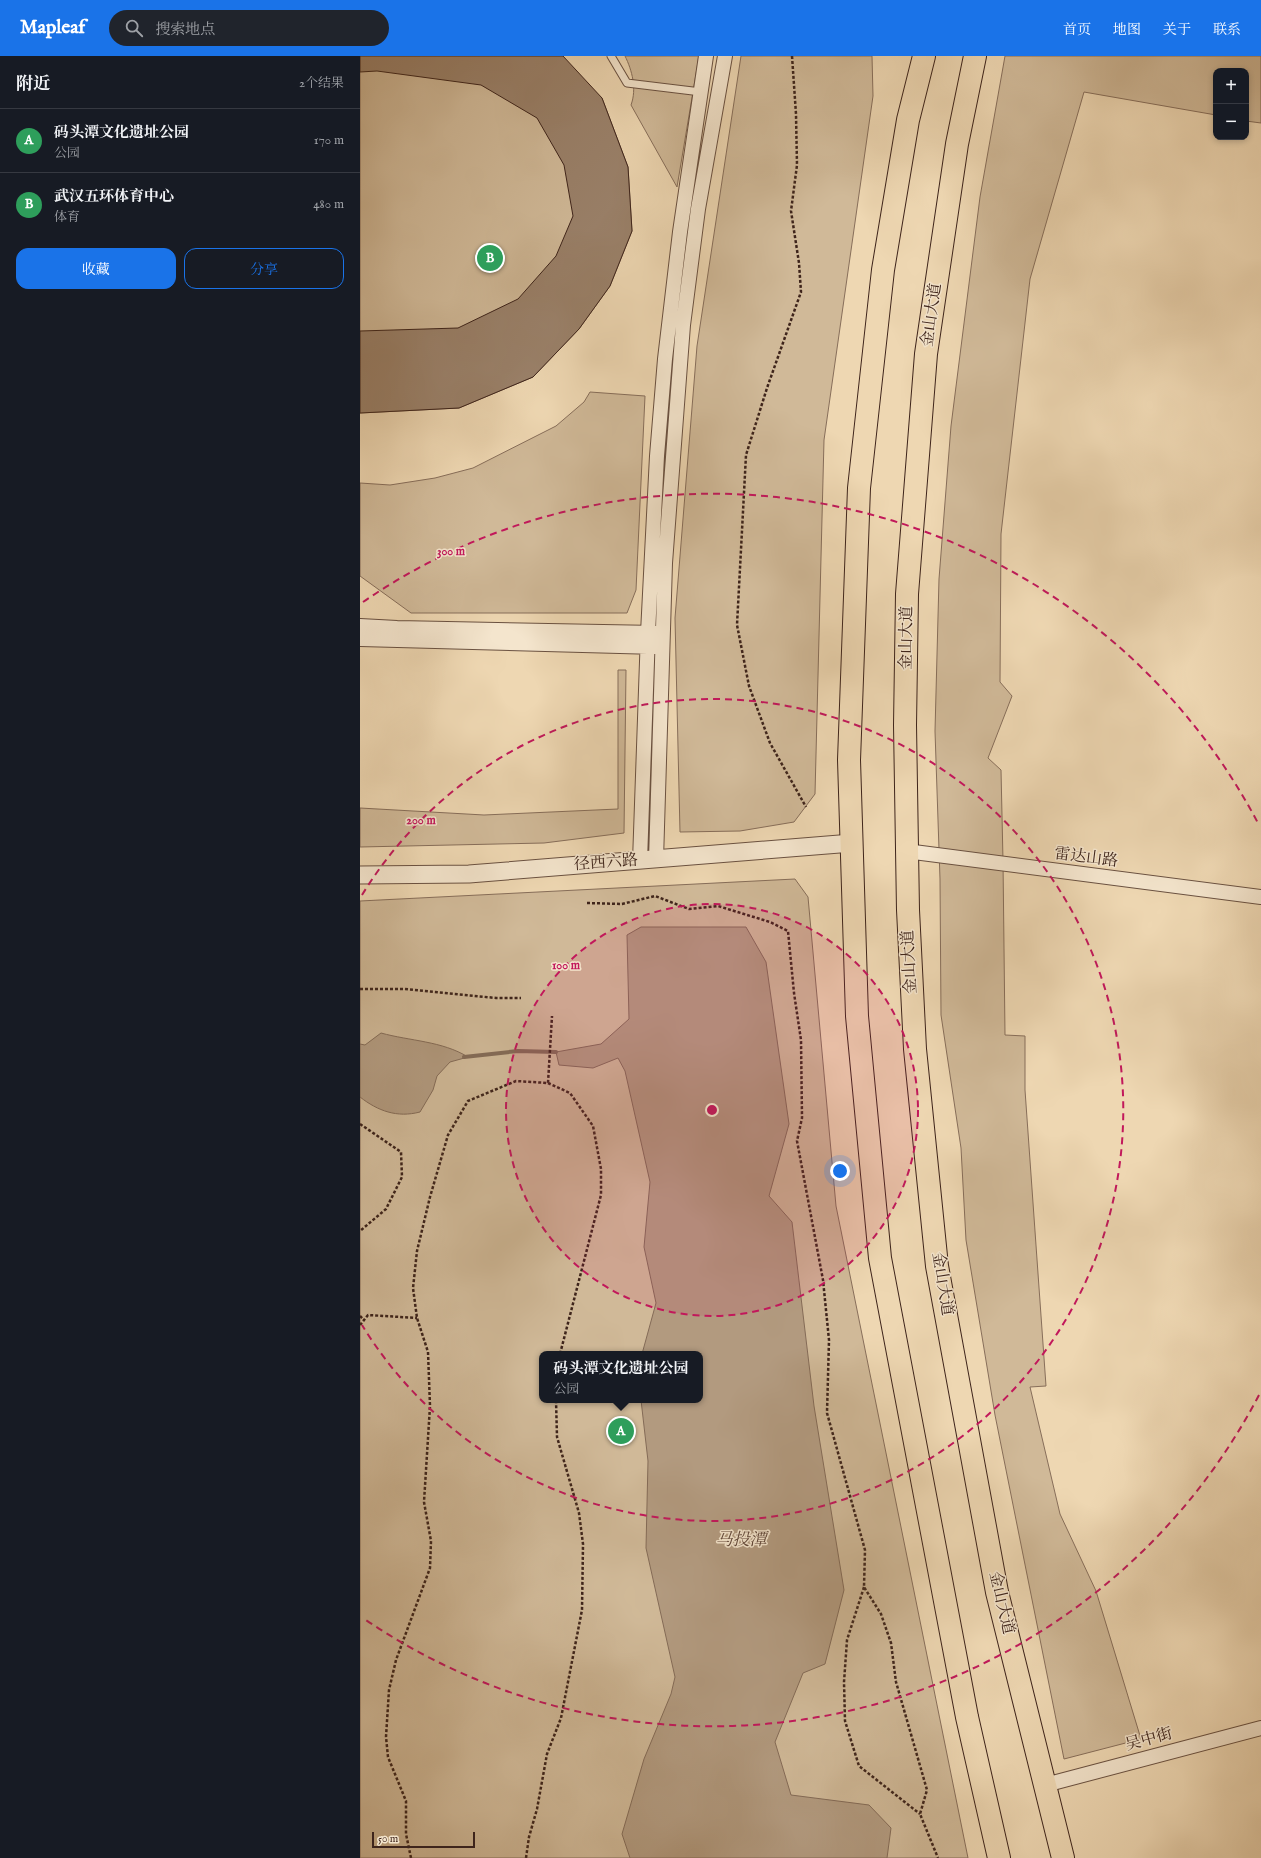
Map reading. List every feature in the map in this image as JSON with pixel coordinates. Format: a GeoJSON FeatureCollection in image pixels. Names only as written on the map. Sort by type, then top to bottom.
{"type":"FeatureCollection","features":[{"type":"Feature","properties":{"kind":"main road"},"geometry":{"type":"LineString","coordinates":[[924,56],[908,120],[883,270],[859,488],[849,760],[856,1016],[880,1258],[967,1717],[999,1858]]}},
{"type":"Feature","properties":{"kind":"main road","name":"金山大道"},"geometry":{"type":"LineString","coordinates":[[975,56],[957,144],[926,354],[907,594],[905,726],[906,851],[915,1049],[937,1266],[997,1592],[1063,1858]]}},
{"type":"Feature","properties":{"kind":"street"},"geometry":{"type":"LineString","coordinates":[[648,860],[648,633],[657,456],[665,359],[680,232],[706,56]]}},
{"type":"Feature","properties":{"kind":"street"},"geometry":{"type":"LineString","coordinates":[[648,860],[663,647],[666,563],[684,325],[698,209],[725,56]]}},
{"type":"Feature","properties":{"kind":"street"},"geometry":{"type":"LineString","coordinates":[[360,626],[648,633],[663,632]]}},
{"type":"Feature","properties":{"kind":"street"},"geometry":{"type":"LineString","coordinates":[[360,639],[663,647]]}},
{"type":"Feature","properties":{"kind":"street","name":"径西六路"},"geometry":{"type":"LineString","coordinates":[[360,875],[469,874],[852,843]]}},
{"type":"Feature","properties":{"kind":"street","name":"雷达山路"},"geometry":{"type":"LineString","coordinates":[[906,851],[1261,897]]}},
{"type":"Feature","properties":{"kind":"street","name":"吴中街"},"geometry":{"type":"LineString","coordinates":[[1045,1785],[1261,1728]]}},
{"type":"Feature","properties":{"kind":"lane"},"geometry":{"type":"LineString","coordinates":[[611,56],[627,83],[701,92]]}},
{"type":"Feature","properties":{"kind":"path"},"geometry":{"type":"LineString","coordinates":[[792,56],[796,114],[797,165],[791,211],[799,263],[801,292],[767,388],[746,455],[737,625],[749,686],[770,742],[806,807]]}},
{"type":"Feature","properties":{"kind":"path"},"geometry":{"type":"LineString","coordinates":[[587,903],[622,904],[655,896],[689,909],[718,906],[770,922],[788,932],[794,993],[801,1040],[802,1118],[797,1141],[823,1280],[829,1340],[827,1413],[865,1550],[864,1587],[847,1640],[844,1682],[845,1721],[859,1766],[920,1814],[938,1858]]}},
{"type":"Feature","properties":{"kind":"path"},"geometry":{"type":"LineString","coordinates":[[360,989],[405,989],[496,998],[521,998]]}},
{"type":"Feature","properties":{"kind":"path"},"geometry":{"type":"LineString","coordinates":[[548,1083],[552,1016]]}},
{"type":"Feature","properties":{"kind":"path"},"geometry":{"type":"LineString","coordinates":[[411,1858],[406,1834],[406,1802],[388,1757],[386,1738],[390,1690],[396,1660],[430,1568],[431,1542],[424,1502],[430,1406],[428,1352],[417,1318],[413,1288],[417,1251],[430,1197],[448,1135],[468,1101],[516,1081],[548,1083],[570,1093],[593,1126],[601,1169],[601,1195],[561,1351]]}},
{"type":"Feature","properties":{"kind":"path"},"geometry":{"type":"LineString","coordinates":[[360,1124],[401,1152],[402,1177],[386,1209],[360,1231]]}},
{"type":"Feature","properties":{"kind":"path"},"geometry":{"type":"LineString","coordinates":[[360,1325],[368,1315],[417,1318]]}},
{"type":"Feature","properties":{"kind":"path"},"geometry":{"type":"LineString","coordinates":[[360,1316],[364,1320]]}},
{"type":"Feature","properties":{"kind":"path"},"geometry":{"type":"LineString","coordinates":[[526,1858],[529,1837],[547,1754],[561,1718],[582,1610],[583,1544],[579,1513],[557,1438],[556,1403]]}},
{"type":"Feature","properties":{"kind":"path"},"geometry":{"type":"LineString","coordinates":[[864,1587],[881,1614],[891,1643],[896,1682],[927,1790],[920,1814]]}},
{"type":"Feature","properties":{"kind":"shaded area"},"geometry":{"type":"Polygon","coordinates":[[[360,56],[602,98],[628,167],[632,231],[610,286],[579,329],[533,377],[459,408],[360,413],[360,56]]]}},
{"type":"Feature","properties":{"kind":"shaded area"},"geometry":{"type":"Polygon","coordinates":[[[625,56],[699,56],[677,187],[631,105],[634,86],[630,67],[625,56]]]}},
{"type":"Feature","properties":{"kind":"shaded area"},"geometry":{"type":"Polygon","coordinates":[[[741,56],[872,56],[873,96],[824,440],[815,794],[794,822],[740,831],[680,832],[675,618],[697,346],[741,56]]]}},
{"type":"Feature","properties":{"kind":"shaded area"},"geometry":{"type":"Polygon","coordinates":[[[1005,56],[1261,56],[1261,123],[1249,121],[1249,68],[1213,68],[1213,114],[1084,92],[1030,279],[1001,534],[1000,682],[1012,696],[988,758],[1001,770],[1005,1035],[1025,1036],[1025,1090],[1046,1386],[1030,1387],[1060,1514],[1096,1591],[1141,1739],[1064,1759],[995,1415],[966,1240],[961,1148],[941,1015],[940,879],[935,731],[939,579],[951,426],[980,197],[1005,56]]]}},
{"type":"Feature","properties":{"kind":"shaded area"},"geometry":{"type":"Polygon","coordinates":[[[590,392],[645,396],[636,590],[627,613],[411,613],[360,576],[360,483],[390,485],[435,478],[473,468],[556,426],[584,402],[590,392]]]}},
{"type":"Feature","properties":{"kind":"shaded area"},"geometry":{"type":"Polygon","coordinates":[[[618,670],[626,670],[624,833],[544,843],[360,847],[360,808],[484,815],[618,809],[618,670]]]}},
{"type":"Feature","properties":{"kind":"shaded area"},"geometry":{"type":"Polygon","coordinates":[[[795,879],[808,897],[836,1206],[968,1858],[360,1858],[360,901],[795,879]]]}},
{"type":"Feature","properties":{"kind":"water","name":"马投潭"},"geometry":{"type":"Polygon","coordinates":[[[641,927],[746,927],[766,962],[789,1124],[769,1196],[792,1222],[814,1406],[844,1590],[825,1664],[803,1673],[775,1742],[791,1795],[869,1805],[891,1828],[887,1858],[630,1858],[622,1834],[644,1759],[671,1694],[675,1677],[646,1548],[648,1461],[641,1403],[703,1403],[703,1351],[643,1351],[656,1303],[644,1247],[650,1182],[625,1071],[618,1058],[593,1068],[559,1065],[556,1052],[601,1044],[629,1019],[627,935],[641,927]]]}},
{"type":"Feature","properties":{"kind":"water"},"geometry":{"type":"Polygon","coordinates":[[[381,1033],[437,1044],[468,1057],[450,1062],[437,1076],[433,1090],[420,1112],[412,1114],[396,1114],[388,1112],[374,1106],[360,1097],[360,1044],[365,1045],[381,1033]]]}},
{"type":"Feature","properties":{"kind":"building"},"geometry":{"type":"Polygon","coordinates":[[[360,56],[563,56],[602,98],[628,167],[632,231],[610,286],[579,329],[533,377],[459,408],[360,413],[360,331],[458,328],[518,299],[556,256],[573,216],[564,165],[537,118],[481,85],[377,71],[360,72],[360,56]]]}},
{"type":"Feature","properties":{"kind":"waterway"},"geometry":{"type":"LineString","coordinates":[[464,1057],[518,1051],[556,1052]]}},
{"type":"Feature","properties":{"kind":"place","name":"武汉五环体育中心"},"geometry":{"type":"Point","coordinates":[490,258]}},
{"type":"Feature","properties":{"kind":"place","name":"码头潭文化遗址公园"},"geometry":{"type":"Point","coordinates":[621,1431]}}]}
